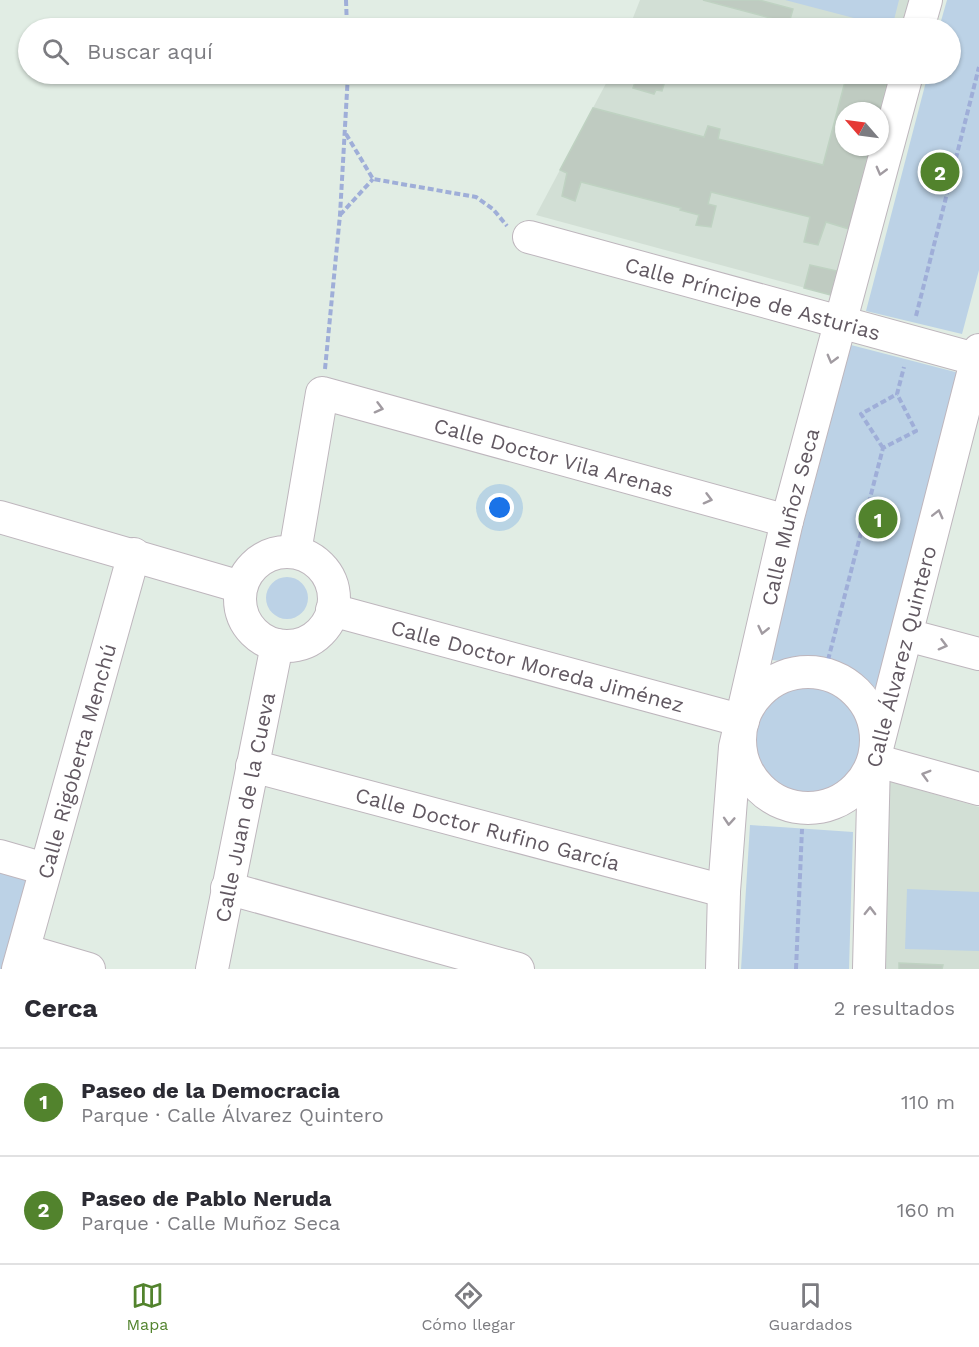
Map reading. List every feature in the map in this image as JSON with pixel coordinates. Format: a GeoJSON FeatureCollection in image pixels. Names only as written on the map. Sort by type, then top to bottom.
{"type":"FeatureCollection","features":[{"type":"Feature","properties":{"kind":"street"},"geometry":{"type":"LineString","coordinates":[[921,18],[926,0]]}},
{"type":"Feature","properties":{"kind":"street","name":"Calle Muñoz Seca"},"geometry":{"type":"LineString","coordinates":[[722,969],[724,891],[735,747],[743,721],[787,521],[904,84]]}},
{"type":"Feature","properties":{"kind":"street","name":"Calle Príncipe de Asturias"},"geometry":{"type":"LineString","coordinates":[[529,237],[842,323],[978,356]]}},
{"type":"Feature","properties":{"kind":"street","name":"Calle Álvarez Quintero"},"geometry":{"type":"LineString","coordinates":[[869,969],[874,760],[978,356]]}},
{"type":"Feature","properties":{"kind":"street"},"geometry":{"type":"LineString","coordinates":[[295,552],[322,393]]}},
{"type":"Feature","properties":{"kind":"street","name":"Calle Doctor Vila Arenas"},"geometry":{"type":"LineString","coordinates":[[322,393],[787,521]]}},
{"type":"Feature","properties":{"kind":"street"},"geometry":{"type":"LineString","coordinates":[[0,517],[242,587]]}},
{"type":"Feature","properties":{"kind":"street"},"geometry":{"type":"LineString","coordinates":[[295,552],[309,557],[321,567],[330,580],[334,595],[332,610],[317,634],[305,642],[277,645],[263,639],[251,629],[243,616],[240,602],[242,587],[247,574],[268,555],[295,552]]}},
{"type":"Feature","properties":{"kind":"street","name":"Calle Rigoberta Menchú"},"geometry":{"type":"LineString","coordinates":[[21,959],[134,554]]}},
{"type":"Feature","properties":{"kind":"street","name":"Calle Doctor Moreda Jiménez"},"geometry":{"type":"LineString","coordinates":[[332,610],[743,721]]}},
{"type":"Feature","properties":{"kind":"street"},"geometry":{"type":"LineString","coordinates":[[907,635],[979,654]]}},
{"type":"Feature","properties":{"kind":"street","name":"Calle Juan de la Cueva"},"geometry":{"type":"LineString","coordinates":[[212,969],[226,888],[277,645]]}},
{"type":"Feature","properties":{"kind":"street"},"geometry":{"type":"LineString","coordinates":[[804,672],[825,674],[853,688],[867,704],[877,734],[874,760],[866,779],[842,800],[809,809],[786,806],[758,787],[746,767],[740,745],[743,721],[752,702],[775,681],[804,672]]}},
{"type":"Feature","properties":{"kind":"street"},"geometry":{"type":"LineString","coordinates":[[874,760],[979,789]]}},
{"type":"Feature","properties":{"kind":"street","name":"Calle Doctor Rufino García"},"geometry":{"type":"LineString","coordinates":[[252,766],[724,891]]}},
{"type":"Feature","properties":{"kind":"street"},"geometry":{"type":"LineString","coordinates":[[0,856],[45,869]]}},
{"type":"Feature","properties":{"kind":"street"},"geometry":{"type":"LineString","coordinates":[[226,888],[518,969]]}},
{"type":"Feature","properties":{"kind":"street"},"geometry":{"type":"LineString","coordinates":[[21,959],[89,969]]}},
{"type":"Feature","properties":{"kind":"path"},"geometry":{"type":"LineString","coordinates":[[346,0],[346,18]]}},
{"type":"Feature","properties":{"kind":"path"},"geometry":{"type":"LineString","coordinates":[[915,322],[979,67]]}},
{"type":"Feature","properties":{"kind":"path"},"geometry":{"type":"LineString","coordinates":[[322,393],[340,215],[348,84]]}},
{"type":"Feature","properties":{"kind":"path"},"geometry":{"type":"LineString","coordinates":[[346,134],[374,179],[476,197],[493,209],[503,224],[529,237]]}},
{"type":"Feature","properties":{"kind":"path"},"geometry":{"type":"LineString","coordinates":[[340,215],[374,179]]}},
{"type":"Feature","properties":{"kind":"path"},"geometry":{"type":"LineString","coordinates":[[828,660],[884,447],[916,431],[897,394],[906,359]]}},
{"type":"Feature","properties":{"kind":"path"},"geometry":{"type":"LineString","coordinates":[[884,447],[861,414],[897,394]]}},
{"type":"Feature","properties":{"kind":"path"},"geometry":{"type":"LineString","coordinates":[[796,969],[802,829]]}},
{"type":"Feature","properties":{"kind":"shaded area"},"geometry":{"type":"Polygon","coordinates":[[[640,0],[909,0],[904,18],[633,18],[640,0]]]}},
{"type":"Feature","properties":{"kind":"shaded area"},"geometry":{"type":"Polygon","coordinates":[[[785,0],[899,0],[894,18],[854,18],[785,0]]]}},
{"type":"Feature","properties":{"kind":"shaded area"},"geometry":{"type":"Polygon","coordinates":[[[947,0],[979,0],[979,270],[962,334],[866,311],[925,84],[961,84],[961,18],[942,18],[947,0]]]}},
{"type":"Feature","properties":{"kind":"shaded area"},"geometry":{"type":"Polygon","coordinates":[[[606,84],[887,84],[882,102],[835,102],[835,156],[868,156],[831,295],[536,215],[606,84]]]}},
{"type":"Feature","properties":{"kind":"shaded area"},"geometry":{"type":"Polygon","coordinates":[[[851,345],[963,374],[878,687],[869,685],[833,662],[819,659],[774,660],[770,659],[769,654],[851,345]]]}},
{"type":"Feature","properties":{"kind":"shaded area"},"geometry":{"type":"Polygon","coordinates":[[[287,577],[295,578],[302,583],[307,590],[307,606],[302,613],[295,618],[287,619],[279,618],[272,613],[267,606],[266,598],[267,590],[272,583],[279,578],[287,577]]]}},
{"type":"Feature","properties":{"kind":"shaded area"},"geometry":{"type":"Polygon","coordinates":[[[808,687],[829,691],[847,702],[858,720],[862,741],[858,762],[847,780],[829,791],[808,795],[787,791],[769,780],[758,762],[754,741],[758,720],[769,702],[787,691],[808,687]]]}},
{"type":"Feature","properties":{"kind":"shaded area"},"geometry":{"type":"Polygon","coordinates":[[[888,781],[979,807],[979,969],[882,969],[888,781]]]}},
{"type":"Feature","properties":{"kind":"shaded area"},"geometry":{"type":"Polygon","coordinates":[[[750,825],[853,832],[849,969],[741,969],[750,825]]]}},
{"type":"Feature","properties":{"kind":"shaded area"},"geometry":{"type":"Polygon","coordinates":[[[0,868],[34,877],[7,969],[0,969],[0,868]]]}},
{"type":"Feature","properties":{"kind":"shaded area"},"geometry":{"type":"Polygon","coordinates":[[[907,889],[979,892],[979,951],[905,949],[907,889]]]}},
{"type":"Feature","properties":{"kind":"building"},"geometry":{"type":"Polygon","coordinates":[[[703,0],[759,0],[793,9],[790,18],[770,18],[703,0]]]}},
{"type":"Feature","properties":{"kind":"building"},"geometry":{"type":"Polygon","coordinates":[[[634,84],[664,84],[662,91],[656,90],[654,94],[633,88],[634,84]]]}},
{"type":"Feature","properties":{"kind":"building"},"geometry":{"type":"Polygon","coordinates":[[[844,84],[887,84],[882,102],[840,102],[844,84]]]}},
{"type":"Feature","properties":{"kind":"building"},"geometry":{"type":"Polygon","coordinates":[[[593,108],[704,137],[708,126],[720,129],[718,139],[823,165],[835,119],[835,156],[868,156],[849,229],[826,222],[818,245],[804,242],[810,217],[711,192],[708,204],[716,206],[711,227],[696,225],[699,215],[680,210],[681,208],[581,182],[575,201],[562,196],[567,173],[560,170],[593,108]]]}},
{"type":"Feature","properties":{"kind":"building"},"geometry":{"type":"Polygon","coordinates":[[[810,265],[837,271],[831,295],[804,288],[810,265]]]}},
{"type":"Feature","properties":{"kind":"building"},"geometry":{"type":"Polygon","coordinates":[[[899,963],[943,965],[942,969],[899,969],[899,963]]]}},
{"type":"Feature","properties":{"kind":"place","name":"Paseo de Pablo Neruda"},"geometry":{"type":"Point","coordinates":[940,172]}},
{"type":"Feature","properties":{"kind":"place","name":"Paseo de la Democracia"},"geometry":{"type":"Point","coordinates":[878,519]}}]}
